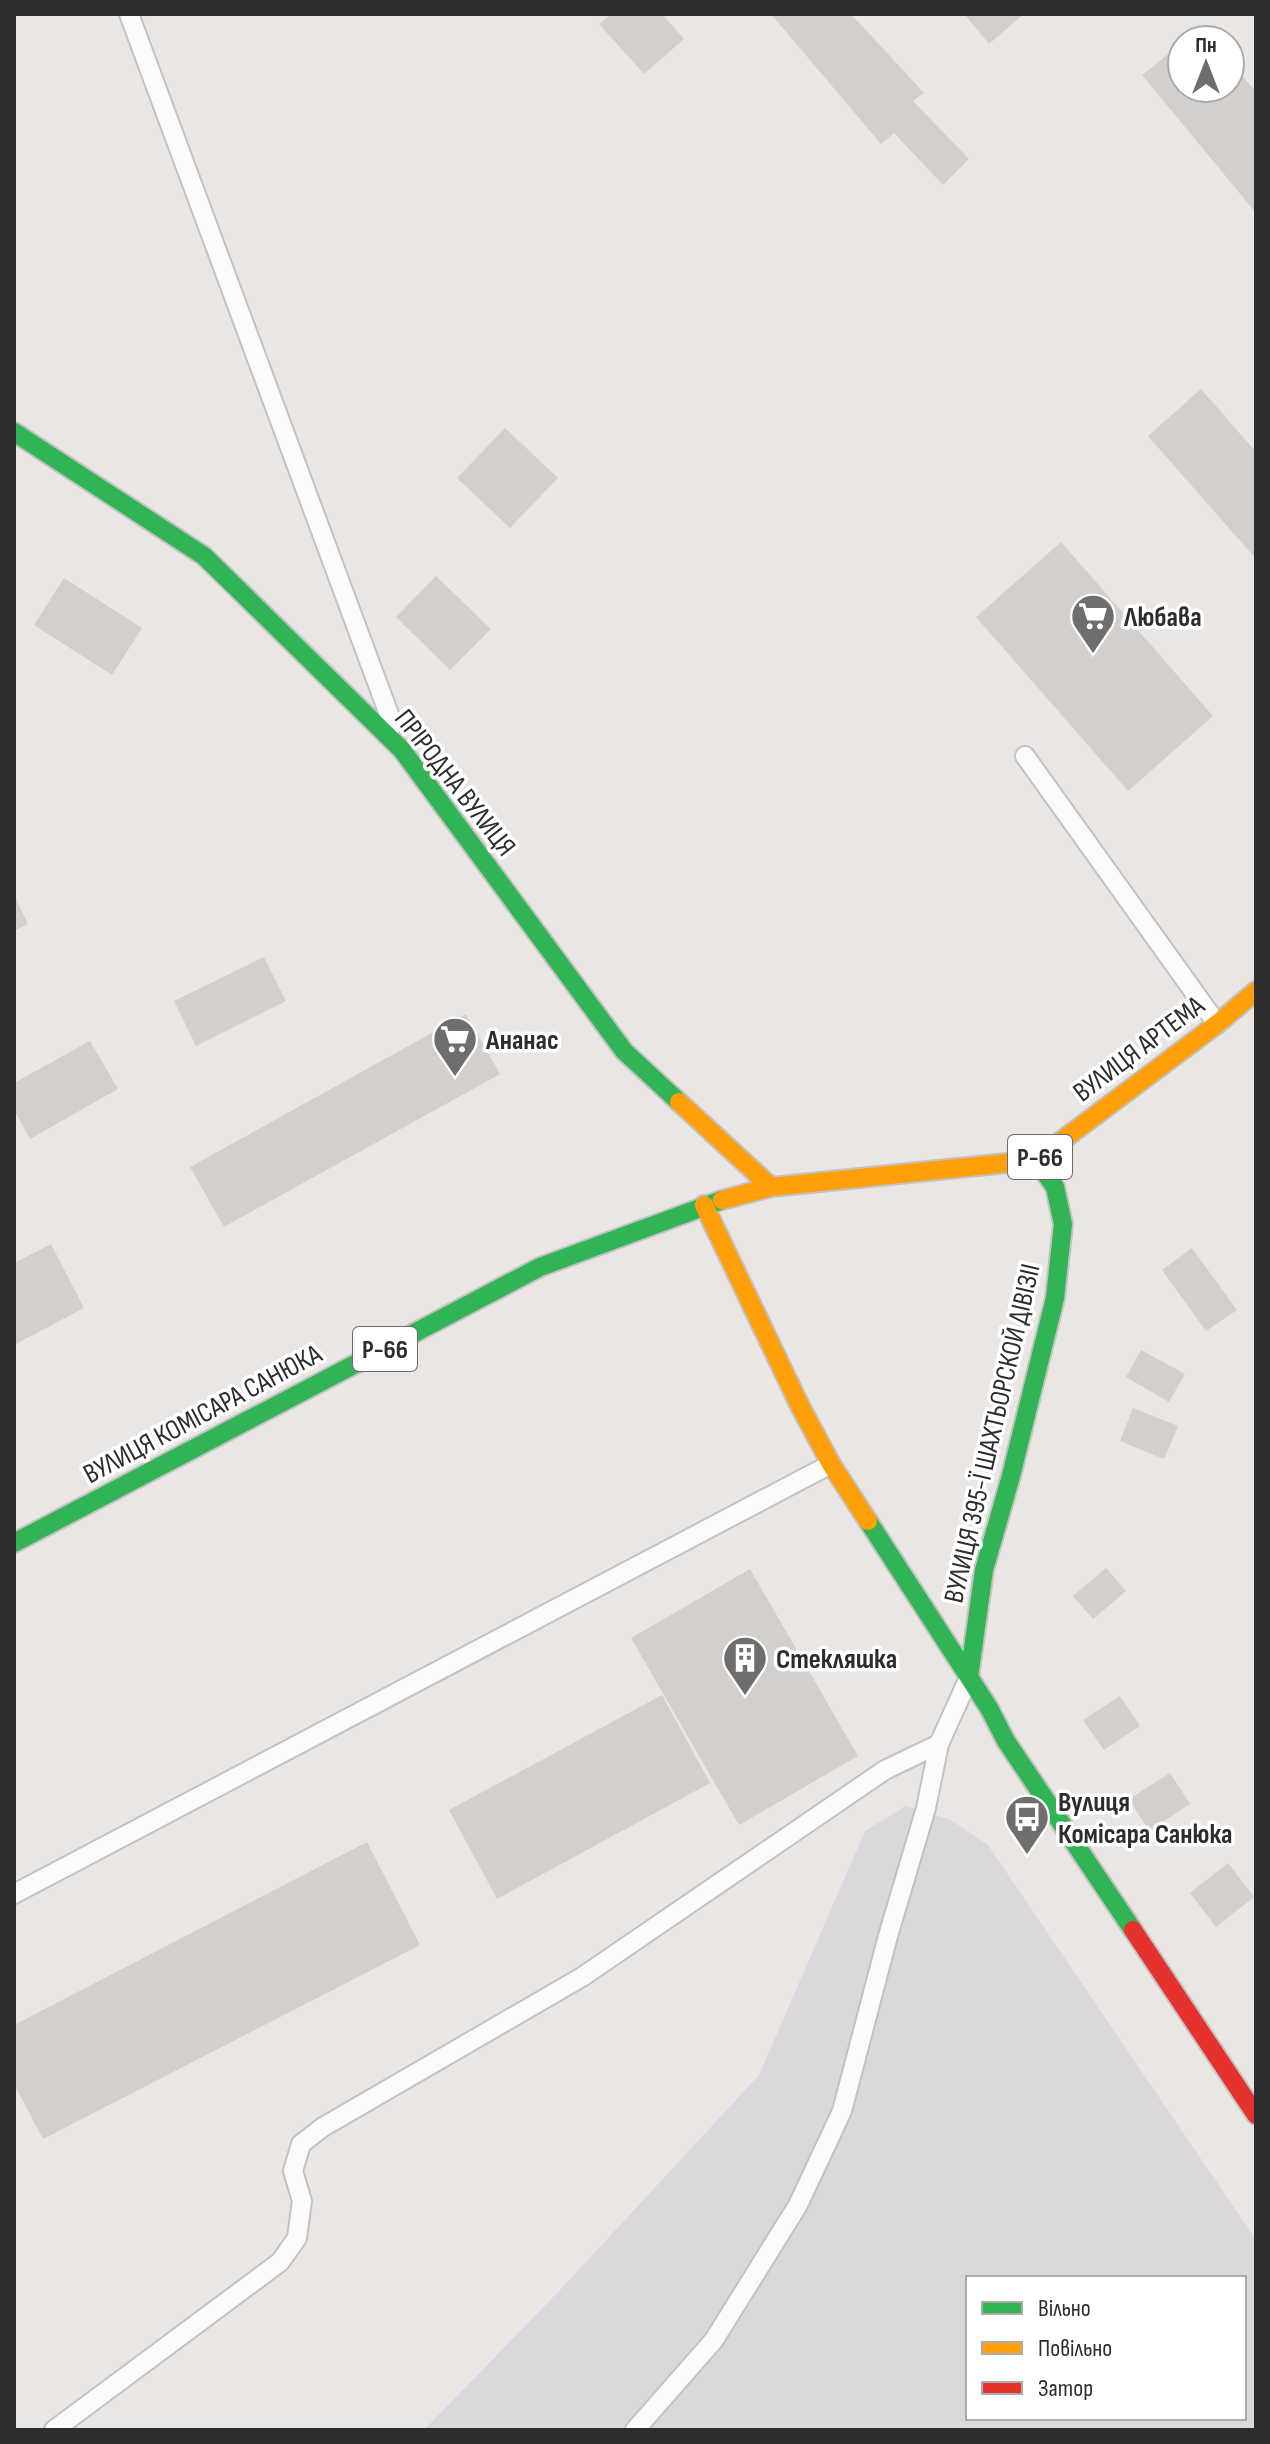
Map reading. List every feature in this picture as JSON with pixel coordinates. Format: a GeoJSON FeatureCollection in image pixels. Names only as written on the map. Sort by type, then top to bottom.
{"type":"FeatureCollection","features":[{"type":"Feature","properties":{"kind":"street","name":"ПРІРОДНА ВУЛИЦЯ"},"geometry":{"type":"LineString","coordinates":[[14,432],[204,556],[402,750],[624,1051],[771,1187]]}},
{"type":"Feature","properties":{"kind":"street","name":"ВУЛИЦЯ АРТЕМА"},"geometry":{"type":"LineString","coordinates":[[1036,1160],[1217,1024],[1256,991]]}},
{"type":"Feature","properties":{"kind":"street","name":"Р-66"},"geometry":{"type":"LineString","coordinates":[[771,1187],[1036,1160]]}},
{"type":"Feature","properties":{"kind":"street","name":"ВУЛИЦЯ 395-Ї ШАХТЬОРСКОЙ ДІВІЗІІ"},"geometry":{"type":"LineString","coordinates":[[969,1677],[984,1570],[1055,1298],[1063,1224],[1055,1187],[1036,1160]]}},
{"type":"Feature","properties":{"kind":"street","name":"ВУЛИЦЯ КОМІСАРА САНЮКА"},"geometry":{"type":"LineString","coordinates":[[14,1543],[540,1267],[704,1205],[771,1187]]}},
{"type":"Feature","properties":{"kind":"street","name":"ВУЛИЦЯ 395-Ї ШАХТЬОРСКОЙ ДІВІЗІІ"},"geometry":{"type":"LineString","coordinates":[[704,1205],[831,1464],[989,1708],[1006,1741],[1256,2115]]}},
{"type":"Feature","properties":{"kind":"lane"},"geometry":{"type":"LineString","coordinates":[[129,14],[402,750]]}},
{"type":"Feature","properties":{"kind":"lane"},"geometry":{"type":"LineString","coordinates":[[1025,756],[1217,1024]]}},
{"type":"Feature","properties":{"kind":"lane"},"geometry":{"type":"LineString","coordinates":[[14,1894],[831,1464]]}},
{"type":"Feature","properties":{"kind":"lane"},"geometry":{"type":"LineString","coordinates":[[635,2430],[714,2340],[798,2205],[842,2111],[888,1936],[926,1808],[939,1744],[969,1677]]}},
{"type":"Feature","properties":{"kind":"lane"},"geometry":{"type":"LineString","coordinates":[[54,2430],[280,2262],[297,2238],[302,2201],[293,2171],[301,2144],[323,2127],[582,1977],[885,1770],[939,1744]]}},
{"type":"Feature","properties":{"kind":"shaded area"},"geometry":{"type":"Polygon","coordinates":[[[906,1806],[951,1820],[988,1845],[1256,2240],[1256,2430],[424,2430],[561,2289],[759,2075],[865,1831],[906,1806]]]}},
{"type":"Feature","properties":{"kind":"building"},"geometry":{"type":"Polygon","coordinates":[[[611,14],[662,14],[684,39],[644,74],[599,24],[611,14]]]}},
{"type":"Feature","properties":{"kind":"building"},"geometry":{"type":"Polygon","coordinates":[[[771,14],[851,14],[924,93],[913,101],[969,159],[943,185],[894,133],[881,144],[771,14]]]}},
{"type":"Feature","properties":{"kind":"building"},"geometry":{"type":"Polygon","coordinates":[[[964,14],[1024,14],[989,44],[964,14]]]}},
{"type":"Feature","properties":{"kind":"building"},"geometry":{"type":"Polygon","coordinates":[[[1166,56],[1166,104],[1246,104],[1246,80],[1256,92],[1256,213],[1142,75],[1166,56]]]}},
{"type":"Feature","properties":{"kind":"building"},"geometry":{"type":"Polygon","coordinates":[[[1201,389],[1256,452],[1256,559],[1148,436],[1201,389]]]}},
{"type":"Feature","properties":{"kind":"building"},"geometry":{"type":"Polygon","coordinates":[[[505,428],[558,478],[510,528],[457,478],[505,428]]]}},
{"type":"Feature","properties":{"kind":"building"},"geometry":{"type":"Polygon","coordinates":[[[1061,542],[1213,716],[1128,791],[976,617],[1061,542]]]}},
{"type":"Feature","properties":{"kind":"building"},"geometry":{"type":"Polygon","coordinates":[[[436,576],[491,629],[450,670],[396,617],[436,576]]]}},
{"type":"Feature","properties":{"kind":"building"},"geometry":{"type":"Polygon","coordinates":[[[64,578],[142,628],[112,675],[34,625],[64,578]]]}},
{"type":"Feature","properties":{"kind":"building"},"geometry":{"type":"Polygon","coordinates":[[[14,895],[28,924],[14,931],[14,895]]]}},
{"type":"Feature","properties":{"kind":"building"},"geometry":{"type":"Polygon","coordinates":[[[264,957],[286,1001],[196,1046],[174,1001],[264,957]]]}},
{"type":"Feature","properties":{"kind":"building"},"geometry":{"type":"Polygon","coordinates":[[[466,1014],[500,1074],[224,1227],[190,1167],[466,1014]]]}},
{"type":"Feature","properties":{"kind":"building"},"geometry":{"type":"Polygon","coordinates":[[[90,1041],[118,1089],[30,1139],[14,1110],[14,1083],[90,1041]]]}},
{"type":"Feature","properties":{"kind":"building"},"geometry":{"type":"Polygon","coordinates":[[[51,1244],[84,1308],[14,1345],[14,1263],[51,1244]]]}},
{"type":"Feature","properties":{"kind":"building"},"geometry":{"type":"Polygon","coordinates":[[[1192,1248],[1237,1310],[1206,1331],[1162,1270],[1192,1248]]]}},
{"type":"Feature","properties":{"kind":"building"},"geometry":{"type":"Polygon","coordinates":[[[1141,1350],[1185,1374],[1169,1402],[1126,1377],[1141,1350]]]}},
{"type":"Feature","properties":{"kind":"building"},"geometry":{"type":"Polygon","coordinates":[[[1133,1408],[1178,1426],[1164,1459],[1120,1441],[1133,1408]]]}},
{"type":"Feature","properties":{"kind":"building"},"geometry":{"type":"Polygon","coordinates":[[[1106,1568],[1126,1591],[1093,1619],[1073,1596],[1106,1568]]]}},
{"type":"Feature","properties":{"kind":"building","name":"Стекляшка"},"geometry":{"type":"Polygon","coordinates":[[[750,1569],[858,1756],[739,1825],[631,1638],[750,1569]]]}},
{"type":"Feature","properties":{"kind":"building"},"geometry":{"type":"Polygon","coordinates":[[[662,1695],[710,1783],[497,1899],[449,1810],[662,1695]]]}},
{"type":"Feature","properties":{"kind":"building"},"geometry":{"type":"Polygon","coordinates":[[[1120,1696],[1140,1726],[1104,1750],[1083,1720],[1120,1696]]]}},
{"type":"Feature","properties":{"kind":"building"},"geometry":{"type":"Polygon","coordinates":[[[1170,1773],[1190,1804],[1149,1831],[1129,1799],[1170,1773]]]}},
{"type":"Feature","properties":{"kind":"building"},"geometry":{"type":"Polygon","coordinates":[[[367,1842],[420,1945],[43,2139],[14,2084],[14,2025],[367,1842]]]}},
{"type":"Feature","properties":{"kind":"building"},"geometry":{"type":"Polygon","coordinates":[[[1228,1863],[1254,1897],[1216,1927],[1190,1893],[1228,1863]]]}},
{"type":"Feature","properties":{"kind":"traffic: fast"},"geometry":{"type":"LineString","coordinates":[[14,432],[204,556],[402,750],[624,1051],[679,1102]]}},
{"type":"Feature","properties":{"kind":"traffic: fast"},"geometry":{"type":"LineString","coordinates":[[969,1677],[984,1570],[1055,1298],[1063,1224],[1055,1187],[1036,1160]]}},
{"type":"Feature","properties":{"kind":"traffic: fast"},"geometry":{"type":"LineString","coordinates":[[14,1543],[540,1267],[722,1200]]}},
{"type":"Feature","properties":{"kind":"traffic: fast"},"geometry":{"type":"LineString","coordinates":[[868,1521],[989,1708],[1006,1741],[1133,1930]]}},
{"type":"Feature","properties":{"kind":"traffic: slow"},"geometry":{"type":"LineString","coordinates":[[722,1200],[771,1187],[1036,1160],[1217,1024],[1256,991]]}},
{"type":"Feature","properties":{"kind":"traffic: slow"},"geometry":{"type":"LineString","coordinates":[[679,1102],[771,1187]]}},
{"type":"Feature","properties":{"kind":"traffic: slow"},"geometry":{"type":"LineString","coordinates":[[704,1205],[800,1406],[831,1464],[868,1521]]}},
{"type":"Feature","properties":{"kind":"traffic: jam"},"geometry":{"type":"LineString","coordinates":[[1133,1930],[1256,2115]]}},
{"type":"Feature","properties":{"kind":"place","name":"Любава"},"geometry":{"type":"Point","coordinates":[1093,655]}},
{"type":"Feature","properties":{"kind":"place","name":"Ананас"},"geometry":{"type":"Point","coordinates":[455,1078]}},
{"type":"Feature","properties":{"kind":"place","name":"Стекляшка"},"geometry":{"type":"Point","coordinates":[745,1697]}},
{"type":"Feature","properties":{"kind":"place","name":"Вулиця Комісара Санюка"},"geometry":{"type":"Point","coordinates":[1027,1856]}}]}
